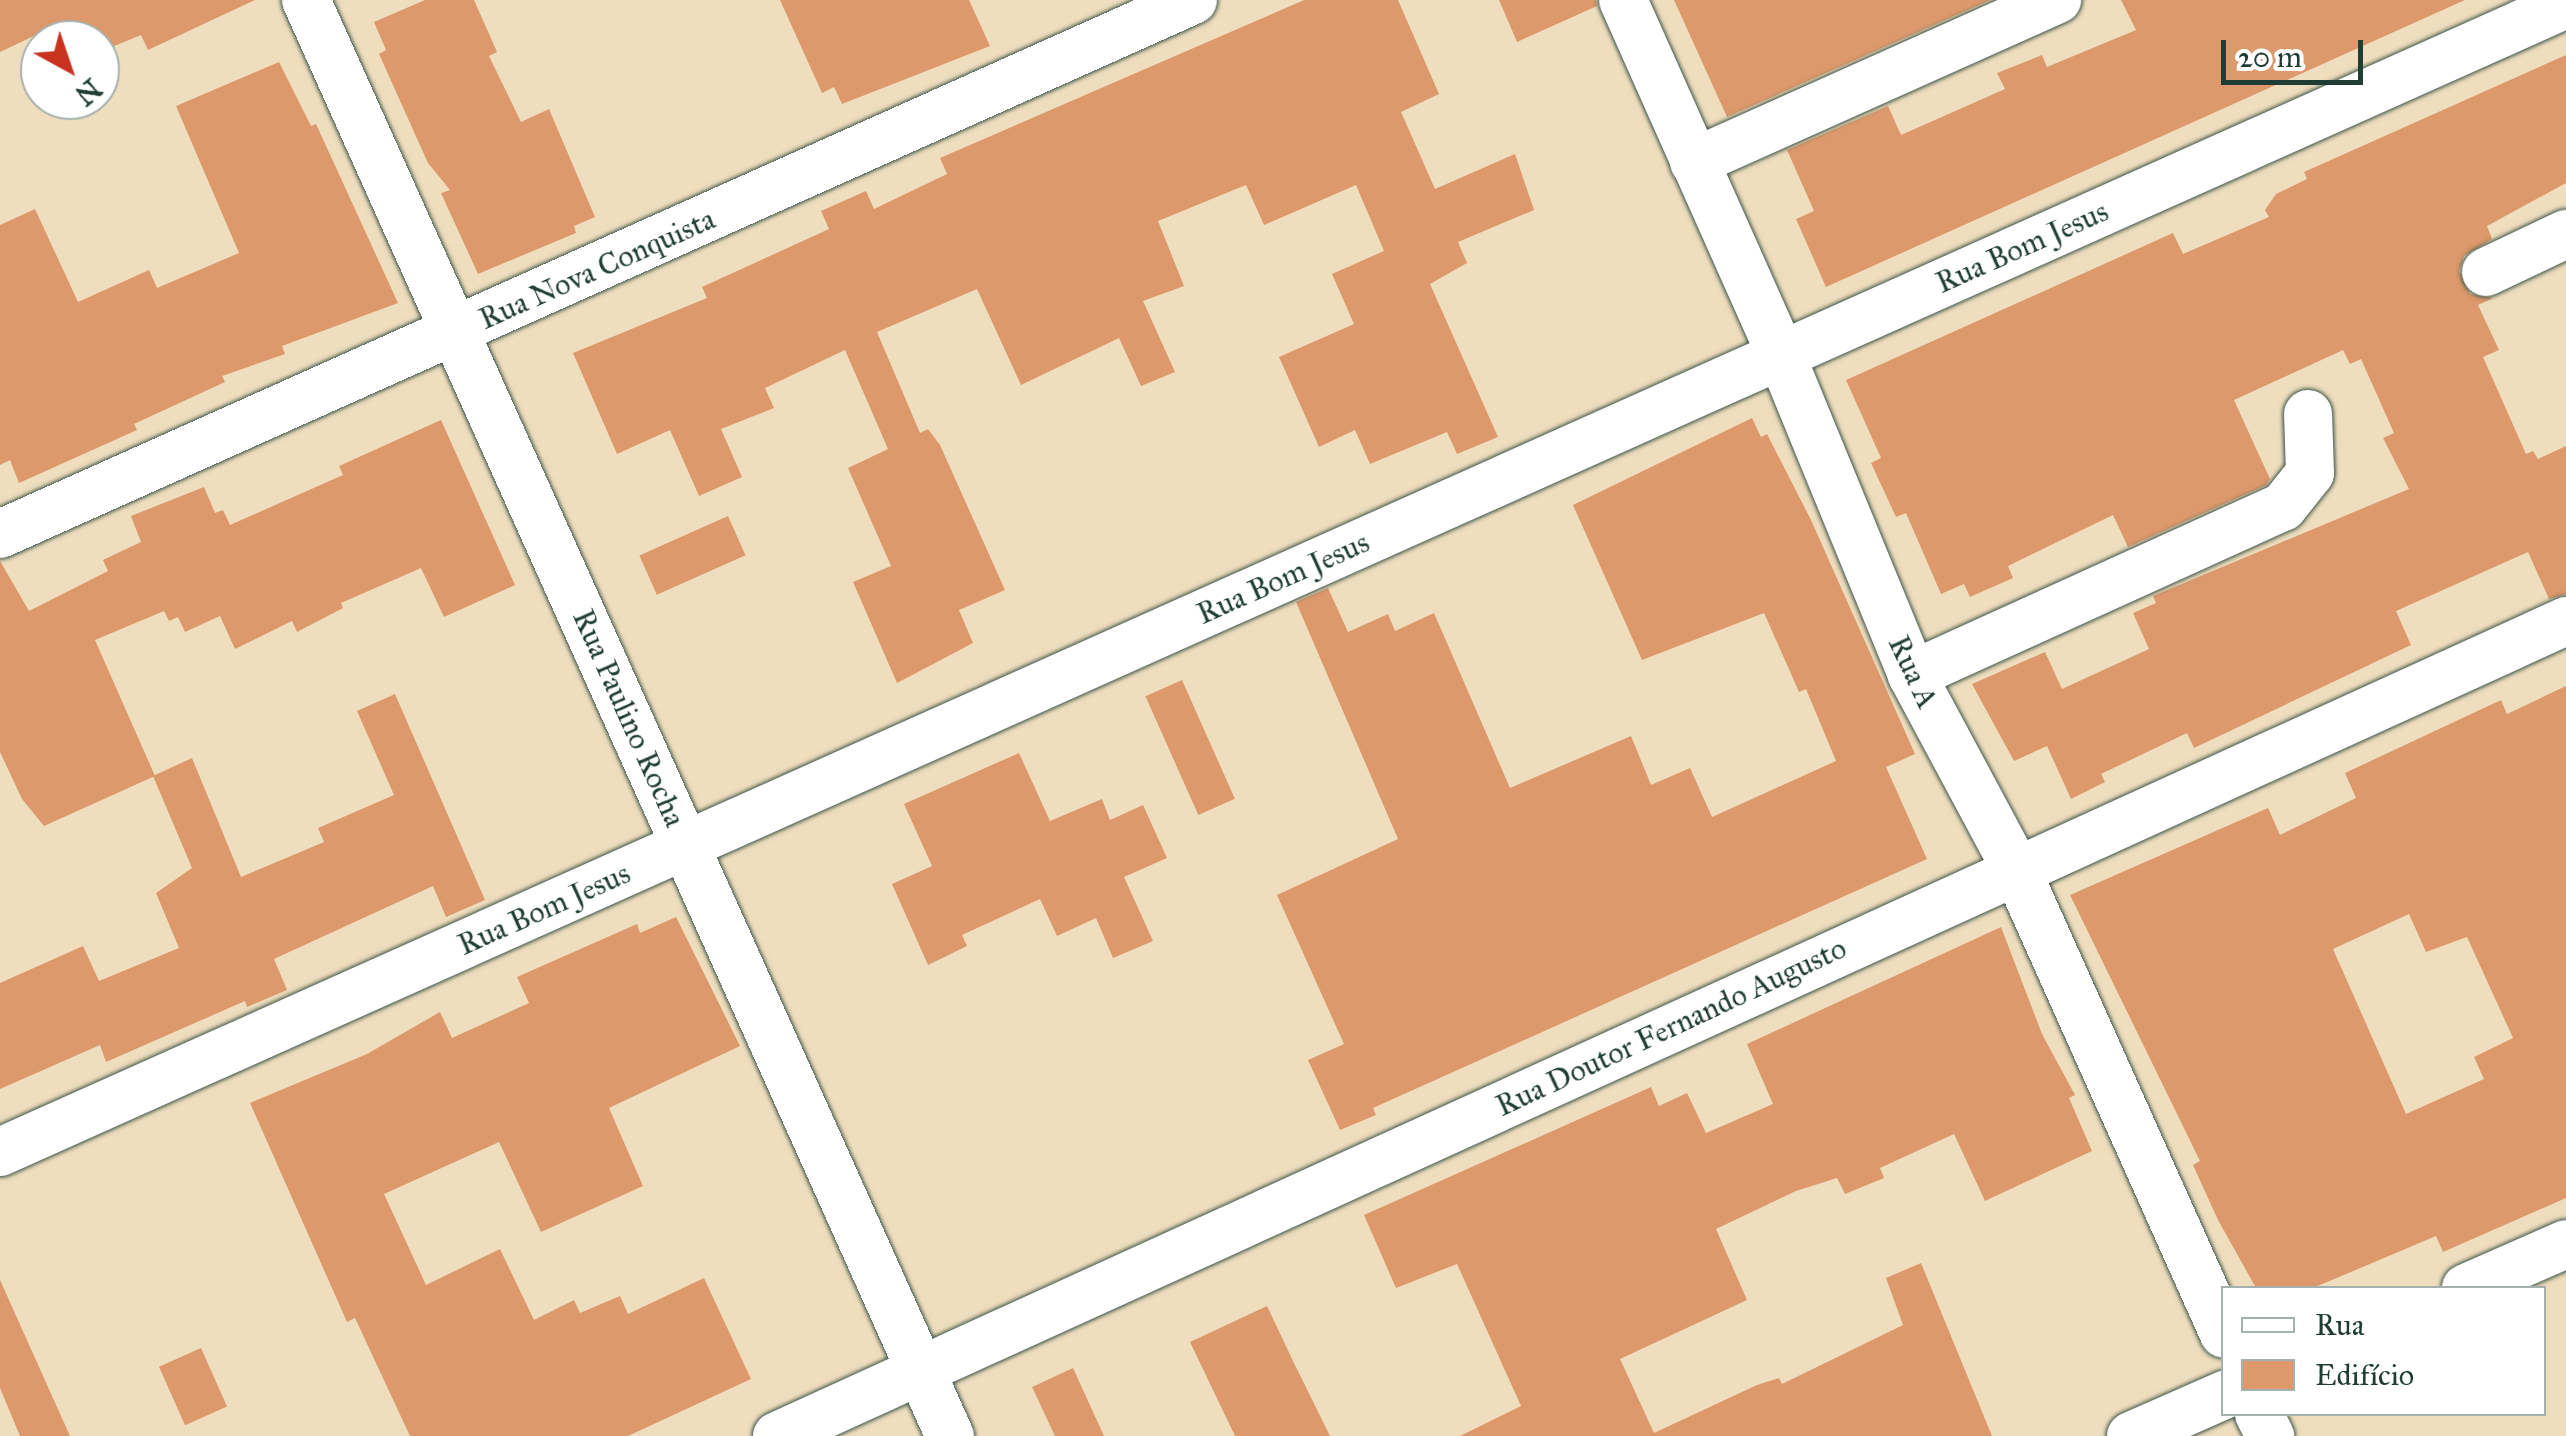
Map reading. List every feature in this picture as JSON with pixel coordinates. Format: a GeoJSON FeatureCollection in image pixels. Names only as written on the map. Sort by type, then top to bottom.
{"type":"FeatureCollection","features":[{"type":"Feature","properties":{"kind":"street","name":"Rua Paulino Rocha"},"geometry":{"type":"LineString","coordinates":[[306,0],[950,1436]]}},
{"type":"Feature","properties":{"kind":"street","name":"Rua Nova Conquista"},"geometry":{"type":"LineString","coordinates":[[0,534],[1193,0]]}},
{"type":"Feature","properties":{"kind":"street","name":"Rua A"},"geometry":{"type":"LineString","coordinates":[[1623,0],[1781,356],[1912,675],[2016,869],[2221,1327]]}},
{"type":"Feature","properties":{"kind":"street"},"geometry":{"type":"LineString","coordinates":[[1694,162],[2057,0]]}},
{"type":"Feature","properties":{"kind":"street","name":"Rua Bom Jesus"},"geometry":{"type":"LineString","coordinates":[[0,1152],[2566,4]]}},
{"type":"Feature","properties":{"kind":"street"},"geometry":{"type":"LineString","coordinates":[[2486,272],[2566,234]]}},
{"type":"Feature","properties":{"kind":"street"},"geometry":{"type":"LineString","coordinates":[[1912,675],[2283,507],[2310,473],[2308,414]]}},
{"type":"Feature","properties":{"kind":"street","name":"Rua Doutor Fernando Augusto"},"geometry":{"type":"LineString","coordinates":[[777,1436],[2566,621]]}},
{"type":"Feature","properties":{"kind":"street"},"geometry":{"type":"LineString","coordinates":[[2471,1286],[2566,1244]]}},
{"type":"Feature","properties":{"kind":"street"},"geometry":{"type":"LineString","coordinates":[[2131,1436],[2221,1396]]}},
{"type":"Feature","properties":{"kind":"building"},"geometry":{"type":"Polygon","coordinates":[[[0,0],[255,0],[148,50],[141,35],[120,44],[120,20],[20,20],[20,43],[0,52],[0,0]]]}},
{"type":"Feature","properties":{"kind":"building"},"geometry":{"type":"Polygon","coordinates":[[[425,0],[474,0],[497,52],[489,56],[521,122],[549,109],[595,217],[574,226],[576,233],[478,274],[441,193],[450,190],[428,163],[379,54],[386,50],[374,22],[425,0]]]}},
{"type":"Feature","properties":{"kind":"building"},"geometry":{"type":"Polygon","coordinates":[[[780,0],[969,0],[990,46],[842,104],[834,87],[822,93],[780,0]]]}},
{"type":"Feature","properties":{"kind":"building"},"geometry":{"type":"Polygon","coordinates":[[[1304,0],[1398,0],[1439,94],[1401,112],[1435,189],[1515,154],[1534,210],[1458,242],[1467,263],[1430,284],[1498,437],[1457,454],[1447,432],[1370,464],[1355,430],[1319,447],[1279,357],[1354,324],[1332,274],[1384,251],[1356,185],[1264,225],[1246,185],[1158,221],[1184,286],[1143,301],[1175,372],[1141,386],[1119,338],[1021,385],[977,289],[877,332],[920,433],[928,429],[940,445],[1005,590],[959,610],[973,643],[897,683],[853,582],[891,566],[848,468],[888,449],[845,350],[765,388],[774,408],[721,429],[742,477],[699,496],[670,430],[617,454],[573,353],[707,298],[702,287],[829,229],[821,211],[866,191],[874,209],[947,174],[940,158],[1304,0]]]}},
{"type":"Feature","properties":{"kind":"building"},"geometry":{"type":"Polygon","coordinates":[[[1499,0],[1596,0],[1597,6],[1517,42],[1499,0]]]}},
{"type":"Feature","properties":{"kind":"building"},"geometry":{"type":"Polygon","coordinates":[[[1674,0],[1990,0],[1727,117],[1674,0]]]}},
{"type":"Feature","properties":{"kind":"building"},"geometry":{"type":"Polygon","coordinates":[[[2121,0],[2465,0],[1826,287],[1796,219],[1814,211],[1787,150],[1888,106],[1901,135],[2005,89],[1997,73],[2042,55],[2047,67],[2136,30],[2121,0]]]}},
{"type":"Feature","properties":{"kind":"building"},"geometry":{"type":"Polygon","coordinates":[[[2566,55],[2566,183],[2487,226],[2492,239],[2464,256],[2459,271],[2470,294],[2493,298],[2478,305],[2499,350],[2483,357],[2526,454],[2533,451],[2538,459],[2566,446],[2566,594],[2549,599],[2528,552],[2396,611],[2411,645],[2194,748],[2187,733],[2101,774],[2105,782],[2071,799],[2047,746],[2014,761],[1972,684],[2045,652],[2062,689],[2149,649],[2133,613],[2156,603],[2153,596],[2409,489],[2383,438],[2394,433],[2361,359],[2350,364],[2343,350],[2234,400],[2270,479],[2266,485],[2128,547],[2113,515],[2008,566],[2013,578],[1970,597],[1964,584],[1941,594],[1906,513],[1896,517],[1871,463],[1881,458],[1846,380],[2173,233],[2183,254],[2269,217],[2265,210],[2276,194],[2307,179],[2304,172],[2566,55]]]}},
{"type":"Feature","properties":{"kind":"building"},"geometry":{"type":"Polygon","coordinates":[[[279,62],[311,126],[316,124],[398,303],[282,346],[285,354],[222,376],[225,382],[134,424],[137,430],[19,483],[10,460],[0,465],[0,225],[35,209],[78,302],[149,270],[157,288],[239,253],[176,106],[279,62]]]}},
{"type":"Feature","properties":{"kind":"building"},"geometry":{"type":"Polygon","coordinates":[[[1752,418],[1761,437],[1767,434],[1811,520],[1915,754],[1886,767],[1927,859],[1373,1108],[1376,1115],[1340,1130],[1308,1060],[1344,1044],[1277,895],[1398,839],[1296,602],[1328,588],[1348,632],[1388,614],[1395,631],[1434,613],[1510,788],[1631,736],[1651,785],[1690,768],[1712,817],[1836,761],[1806,689],[1799,692],[1764,613],[1642,660],[1573,505],[1752,418]]]}},
{"type":"Feature","properties":{"kind":"building"},"geometry":{"type":"Polygon","coordinates":[[[441,420],[515,585],[444,617],[421,568],[341,603],[343,608],[297,632],[292,621],[235,649],[220,616],[185,632],[178,617],[169,621],[164,611],[95,640],[155,776],[44,826],[22,799],[0,752],[0,561],[29,611],[108,571],[103,560],[141,542],[131,516],[204,487],[215,513],[223,510],[230,525],[343,475],[339,466],[441,420]]]}},
{"type":"Feature","properties":{"kind":"building"},"geometry":{"type":"Polygon","coordinates":[[[728,516],[745,555],[657,595],[639,555],[728,516]]]}},
{"type":"Feature","properties":{"kind":"building"},"geometry":{"type":"Polygon","coordinates":[[[1182,680],[1235,799],[1198,815],[1145,696],[1182,680]]]}},
{"type":"Feature","properties":{"kind":"building"},"geometry":{"type":"Polygon","coordinates":[[[2566,686],[2566,1198],[2443,1252],[2436,1236],[2318,1286],[2255,1286],[2218,1220],[2193,1165],[2200,1161],[2070,895],[2268,808],[2280,835],[2356,798],[2345,773],[2501,700],[2507,714],[2566,686]],[[2409,914],[2333,949],[2406,1114],[2484,1079],[2474,1057],[2513,1038],[2467,937],[2426,952],[2409,914]]]}},
{"type":"Feature","properties":{"kind":"building"},"geometry":{"type":"Polygon","coordinates":[[[395,694],[485,900],[446,917],[433,886],[274,959],[287,990],[247,1007],[245,1001],[106,1062],[100,1045],[0,1089],[0,983],[83,946],[99,981],[179,948],[156,893],[192,868],[153,776],[192,758],[241,877],[324,842],[318,828],[394,795],[357,711],[395,694]]]}},
{"type":"Feature","properties":{"kind":"building"},"geometry":{"type":"Polygon","coordinates":[[[1019,753],[1050,821],[1102,799],[1110,820],[1143,805],[1167,858],[1124,877],[1153,941],[1113,958],[1096,918],[1057,936],[1040,899],[962,935],[967,946],[928,965],[892,884],[932,866],[904,804],[1019,753]]]}},
{"type":"Feature","properties":{"kind":"building"},"geometry":{"type":"Polygon","coordinates":[[[676,917],[740,1046],[609,1108],[643,1186],[541,1232],[499,1142],[384,1194],[426,1285],[500,1249],[534,1320],[574,1300],[580,1313],[620,1296],[628,1314],[704,1278],[751,1379],[628,1436],[410,1436],[355,1318],[347,1322],[250,1103],[367,1054],[440,1012],[452,1038],[529,1003],[517,977],[637,924],[640,933],[676,917]]]}},
{"type":"Feature","properties":{"kind":"building"},"geometry":{"type":"Polygon","coordinates":[[[2001,927],[2042,1034],[2075,1095],[2069,1098],[2092,1151],[1985,1201],[1954,1134],[1880,1168],[1884,1178],[1845,1194],[1837,1178],[1796,1191],[1716,1229],[1747,1300],[1620,1359],[1654,1433],[1757,1385],[1779,1378],[1782,1384],[1903,1325],[1886,1278],[1921,1263],[1992,1436],[1460,1436],[1521,1406],[1457,1264],[1396,1288],[1364,1215],[1651,1087],[1659,1106],[1687,1093],[1706,1133],[1773,1104],[1747,1044],[2001,927]]]}},
{"type":"Feature","properties":{"kind":"building"},"geometry":{"type":"Polygon","coordinates":[[[0,1280],[70,1436],[20,1436],[0,1388],[0,1280]]]}},
{"type":"Feature","properties":{"kind":"building"},"geometry":{"type":"Polygon","coordinates":[[[1267,1306],[1330,1436],[1235,1436],[1190,1342],[1267,1306]]]}},
{"type":"Feature","properties":{"kind":"building"},"geometry":{"type":"Polygon","coordinates":[[[201,1348],[227,1406],[185,1425],[159,1367],[201,1348]]]}},
{"type":"Feature","properties":{"kind":"building"},"geometry":{"type":"Polygon","coordinates":[[[1073,1368],[1104,1436],[1055,1436],[1032,1387],[1073,1368]]]}}]}
